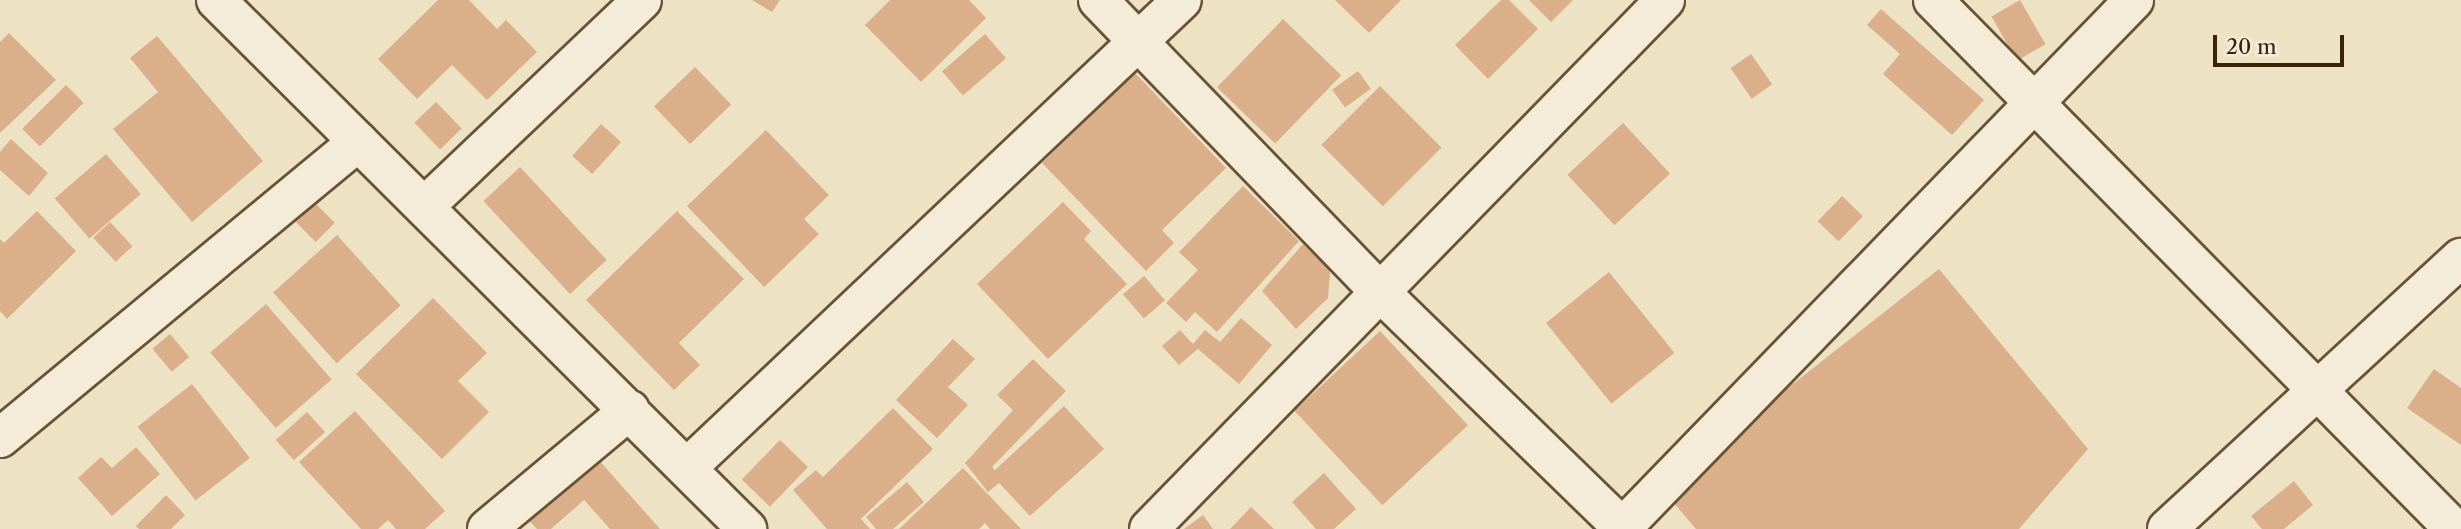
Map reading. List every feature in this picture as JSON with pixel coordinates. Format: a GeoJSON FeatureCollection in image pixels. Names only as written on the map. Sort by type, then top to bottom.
{"type":"FeatureCollection","features":[{"type":"Feature","properties":{"kind":"street"},"geometry":{"type":"LineString","coordinates":[[216,0],[689,466],[747,529]]}},
{"type":"Feature","properties":{"kind":"street"},"geometry":{"type":"LineString","coordinates":[[425,206],[642,0]]}},
{"type":"Feature","properties":{"kind":"street"},"geometry":{"type":"LineString","coordinates":[[1098,0],[1378,290],[1622,528],[2031,102],[2134,0]]}},
{"type":"Feature","properties":{"kind":"street"},"geometry":{"type":"LineString","coordinates":[[689,466],[1182,0]]}},
{"type":"Feature","properties":{"kind":"street"},"geometry":{"type":"LineString","coordinates":[[1149,529],[1378,290],[1665,0]]}},
{"type":"Feature","properties":{"kind":"street"},"geometry":{"type":"LineString","coordinates":[[1933,0],[2454,529]]}},
{"type":"Feature","properties":{"kind":"street"},"geometry":{"type":"LineString","coordinates":[[0,438],[358,142]]}},
{"type":"Feature","properties":{"kind":"street"},"geometry":{"type":"LineString","coordinates":[[2167,529],[2461,258]]}},
{"type":"Feature","properties":{"kind":"street"},"geometry":{"type":"LineString","coordinates":[[487,529],[630,410]]}},
{"type":"Feature","properties":{"kind":"building"},"geometry":{"type":"Polygon","coordinates":[[[438,0],[469,0],[497,29],[506,20],[537,52],[487,100],[452,65],[417,99],[378,59],[438,0]]]}},
{"type":"Feature","properties":{"kind":"building"},"geometry":{"type":"Polygon","coordinates":[[[752,0],[780,0],[772,12],[752,0]]]}},
{"type":"Feature","properties":{"kind":"building"},"geometry":{"type":"Polygon","coordinates":[[[890,0],[969,0],[986,18],[921,82],[865,25],[890,0]]]}},
{"type":"Feature","properties":{"kind":"building"},"geometry":{"type":"Polygon","coordinates":[[[1335,0],[1401,0],[1369,33],[1335,0]]]}},
{"type":"Feature","properties":{"kind":"building"},"geometry":{"type":"Polygon","coordinates":[[[1501,0],[1509,0],[1538,29],[1488,79],[1455,45],[1501,0]]]}},
{"type":"Feature","properties":{"kind":"building"},"geometry":{"type":"Polygon","coordinates":[[[1529,0],[1573,0],[1551,22],[1529,0]]]}},
{"type":"Feature","properties":{"kind":"building"},"geometry":{"type":"Polygon","coordinates":[[[2020,0],[2046,44],[2017,61],[1991,16],[2020,0]]]}},
{"type":"Feature","properties":{"kind":"building"},"geometry":{"type":"Polygon","coordinates":[[[1881,9],[1984,100],[1952,135],[1883,74],[1900,54],[1867,25],[1881,9]]]}},
{"type":"Feature","properties":{"kind":"building"},"geometry":{"type":"Polygon","coordinates":[[[1283,19],[1341,75],[1275,144],[1217,87],[1283,19]]]}},
{"type":"Feature","properties":{"kind":"building"},"geometry":{"type":"Polygon","coordinates":[[[9,33],[56,80],[0,133],[0,42],[9,33]]]}},
{"type":"Feature","properties":{"kind":"building"},"geometry":{"type":"Polygon","coordinates":[[[985,34],[1006,58],[963,96],[942,71],[985,34]]]}},
{"type":"Feature","properties":{"kind":"building"},"geometry":{"type":"Polygon","coordinates":[[[157,36],[263,161],[192,222],[113,129],[158,92],[130,58],[157,36]]]}},
{"type":"Feature","properties":{"kind":"building"},"geometry":{"type":"Polygon","coordinates":[[[1751,54],[1772,84],[1752,99],[1731,68],[1751,54]]]}},
{"type":"Feature","properties":{"kind":"building"},"geometry":{"type":"Polygon","coordinates":[[[695,67],[731,104],[690,144],[654,107],[695,67]]]}},
{"type":"Feature","properties":{"kind":"building"},"geometry":{"type":"Polygon","coordinates":[[[1358,71],[1371,89],[1345,108],[1332,90],[1358,71]]]}},
{"type":"Feature","properties":{"kind":"building"},"geometry":{"type":"Polygon","coordinates":[[[1135,73],[1226,168],[1162,230],[1174,243],[1146,271],[1042,163],[1135,73]]]}},
{"type":"Feature","properties":{"kind":"building"},"geometry":{"type":"Polygon","coordinates":[[[66,85],[84,103],[40,147],[22,129],[66,85]]]}},
{"type":"Feature","properties":{"kind":"building"},"geometry":{"type":"Polygon","coordinates":[[[1380,86],[1442,148],[1383,206],[1321,145],[1380,86]]]}},
{"type":"Feature","properties":{"kind":"building"},"geometry":{"type":"Polygon","coordinates":[[[436,102],[462,129],[440,149],[414,123],[436,102]]]}},
{"type":"Feature","properties":{"kind":"building"},"geometry":{"type":"Polygon","coordinates":[[[1623,123],[1670,173],[1614,225],[1567,175],[1623,123]]]}},
{"type":"Feature","properties":{"kind":"building"},"geometry":{"type":"Polygon","coordinates":[[[601,124],[621,142],[592,174],[572,156],[601,124]]]}},
{"type":"Feature","properties":{"kind":"building"},"geometry":{"type":"Polygon","coordinates":[[[766,130],[829,195],[804,219],[819,234],[764,287],[687,206],[766,130]]]}},
{"type":"Feature","properties":{"kind":"building"},"geometry":{"type":"Polygon","coordinates":[[[11,139],[48,173],[29,196],[0,170],[0,152],[11,139]]]}},
{"type":"Feature","properties":{"kind":"building"},"geometry":{"type":"Polygon","coordinates":[[[106,154],[141,194],[89,239],[55,199],[106,154]]]}},
{"type":"Feature","properties":{"kind":"building"},"geometry":{"type":"Polygon","coordinates":[[[520,167],[607,260],[570,294],[483,201],[520,167]]]}},
{"type":"Feature","properties":{"kind":"building"},"geometry":{"type":"Polygon","coordinates":[[[1243,186],[1299,241],[1217,332],[1195,312],[1186,322],[1166,303],[1198,270],[1179,252],[1243,186]]]}},
{"type":"Feature","properties":{"kind":"building"},"geometry":{"type":"Polygon","coordinates":[[[1842,196],[1863,216],[1839,241],[1818,221],[1842,196]]]}},
{"type":"Feature","properties":{"kind":"building"},"geometry":{"type":"Polygon","coordinates":[[[1063,202],[1091,231],[1084,239],[1127,284],[1048,359],[977,284],[1063,202]]]}},
{"type":"Feature","properties":{"kind":"building"},"geometry":{"type":"Polygon","coordinates":[[[315,203],[335,223],[316,242],[296,222],[315,203]]]}},
{"type":"Feature","properties":{"kind":"building"},"geometry":{"type":"Polygon","coordinates":[[[37,211],[76,251],[7,319],[0,311],[0,239],[4,243],[37,211]]]}},
{"type":"Feature","properties":{"kind":"building"},"geometry":{"type":"Polygon","coordinates":[[[677,211],[744,279],[679,343],[700,365],[674,390],[586,300],[677,211]]]}},
{"type":"Feature","properties":{"kind":"building"},"geometry":{"type":"Polygon","coordinates":[[[110,222],[133,246],[116,262],[93,238],[110,222]]]}},
{"type":"Feature","properties":{"kind":"building"},"geometry":{"type":"Polygon","coordinates":[[[337,235],[401,306],[337,363],[273,293],[337,235]]]}},
{"type":"Feature","properties":{"kind":"building"},"geometry":{"type":"Polygon","coordinates":[[[1303,244],[1330,271],[1328,298],[1296,329],[1262,291],[1303,244]]]}},
{"type":"Feature","properties":{"kind":"building"},"geometry":{"type":"Polygon","coordinates":[[[1939,269],[2088,449],[2019,529],[1696,529],[1661,488],[1939,269]]]}},
{"type":"Feature","properties":{"kind":"building"},"geometry":{"type":"Polygon","coordinates":[[[1609,272],[1674,353],[1612,404],[1546,323],[1609,272]]]}},
{"type":"Feature","properties":{"kind":"building"},"geometry":{"type":"Polygon","coordinates":[[[1144,276],[1165,300],[1144,319],[1123,294],[1144,276]]]}},
{"type":"Feature","properties":{"kind":"building"},"geometry":{"type":"Polygon","coordinates":[[[433,298],[487,353],[458,381],[489,412],[442,459],[356,374],[433,298]]]}},
{"type":"Feature","properties":{"kind":"building"},"geometry":{"type":"Polygon","coordinates":[[[266,304],[332,379],[276,428],[210,353],[266,304]]]}},
{"type":"Feature","properties":{"kind":"building"},"geometry":{"type":"Polygon","coordinates":[[[1241,318],[1272,345],[1239,384],[1198,349],[1179,365],[1162,346],[1180,330],[1193,344],[1205,330],[1220,342],[1241,318]]]}},
{"type":"Feature","properties":{"kind":"building"},"geometry":{"type":"Polygon","coordinates":[[[1380,331],[1468,425],[1382,505],[1294,411],[1380,331]]]}},
{"type":"Feature","properties":{"kind":"building"},"geometry":{"type":"Polygon","coordinates":[[[170,334],[189,357],[172,372],[152,349],[170,334]]]}},
{"type":"Feature","properties":{"kind":"building"},"geometry":{"type":"Polygon","coordinates":[[[953,339],[975,359],[948,387],[968,405],[937,438],[896,400],[953,339]]]}},
{"type":"Feature","properties":{"kind":"building"},"geometry":{"type":"Polygon","coordinates":[[[1033,359],[1066,391],[992,467],[995,470],[1064,406],[1104,449],[1030,516],[999,483],[988,492],[965,463],[1013,410],[997,395],[1033,359]]]}},
{"type":"Feature","properties":{"kind":"building"},"geometry":{"type":"Polygon","coordinates":[[[2434,369],[2461,388],[2461,445],[2407,408],[2434,369]]]}},
{"type":"Feature","properties":{"kind":"building"},"geometry":{"type":"Polygon","coordinates":[[[192,384],[250,458],[195,501],[138,426],[192,384]]]}},
{"type":"Feature","properties":{"kind":"building"},"geometry":{"type":"Polygon","coordinates":[[[893,408],[933,449],[861,519],[870,529],[827,529],[793,490],[816,470],[823,477],[893,408]]]}},
{"type":"Feature","properties":{"kind":"building"},"geometry":{"type":"Polygon","coordinates":[[[355,411],[445,511],[425,529],[396,529],[388,520],[378,529],[361,529],[299,462],[355,411]]]}},
{"type":"Feature","properties":{"kind":"building"},"geometry":{"type":"Polygon","coordinates":[[[307,412],[325,432],[294,460],[276,440],[307,412]]]}},
{"type":"Feature","properties":{"kind":"building"},"geometry":{"type":"Polygon","coordinates":[[[780,440],[808,467],[770,507],[742,480],[780,440]]]}},
{"type":"Feature","properties":{"kind":"building"},"geometry":{"type":"Polygon","coordinates":[[[136,447],[160,474],[112,516],[78,478],[101,457],[112,468],[136,447]]]}},
{"type":"Feature","properties":{"kind":"building"},"geometry":{"type":"Polygon","coordinates":[[[590,450],[660,529],[610,529],[584,500],[551,529],[537,529],[520,511],[590,450]]]}},
{"type":"Feature","properties":{"kind":"building"},"geometry":{"type":"Polygon","coordinates":[[[963,468],[1021,529],[990,529],[985,523],[979,529],[899,529],[963,468]]]}},
{"type":"Feature","properties":{"kind":"building"},"geometry":{"type":"Polygon","coordinates":[[[1324,473],[1356,509],[1334,529],[1316,529],[1292,502],[1324,473]]]}},
{"type":"Feature","properties":{"kind":"building"},"geometry":{"type":"Polygon","coordinates":[[[2294,481],[2313,505],[2284,529],[2262,529],[2251,516],[2294,481]]]}},
{"type":"Feature","properties":{"kind":"building"},"geometry":{"type":"Polygon","coordinates":[[[907,482],[924,502],[893,529],[876,529],[866,517],[907,482]]]}},
{"type":"Feature","properties":{"kind":"building"},"geometry":{"type":"Polygon","coordinates":[[[166,495],[185,515],[171,529],[139,529],[136,526],[166,495]]]}},
{"type":"Feature","properties":{"kind":"building"},"geometry":{"type":"Polygon","coordinates":[[[1251,507],[1274,529],[1230,529],[1251,507]]]}},
{"type":"Feature","properties":{"kind":"building"},"geometry":{"type":"Polygon","coordinates":[[[1203,515],[1213,529],[1184,529],[1203,515]]]}}]}
